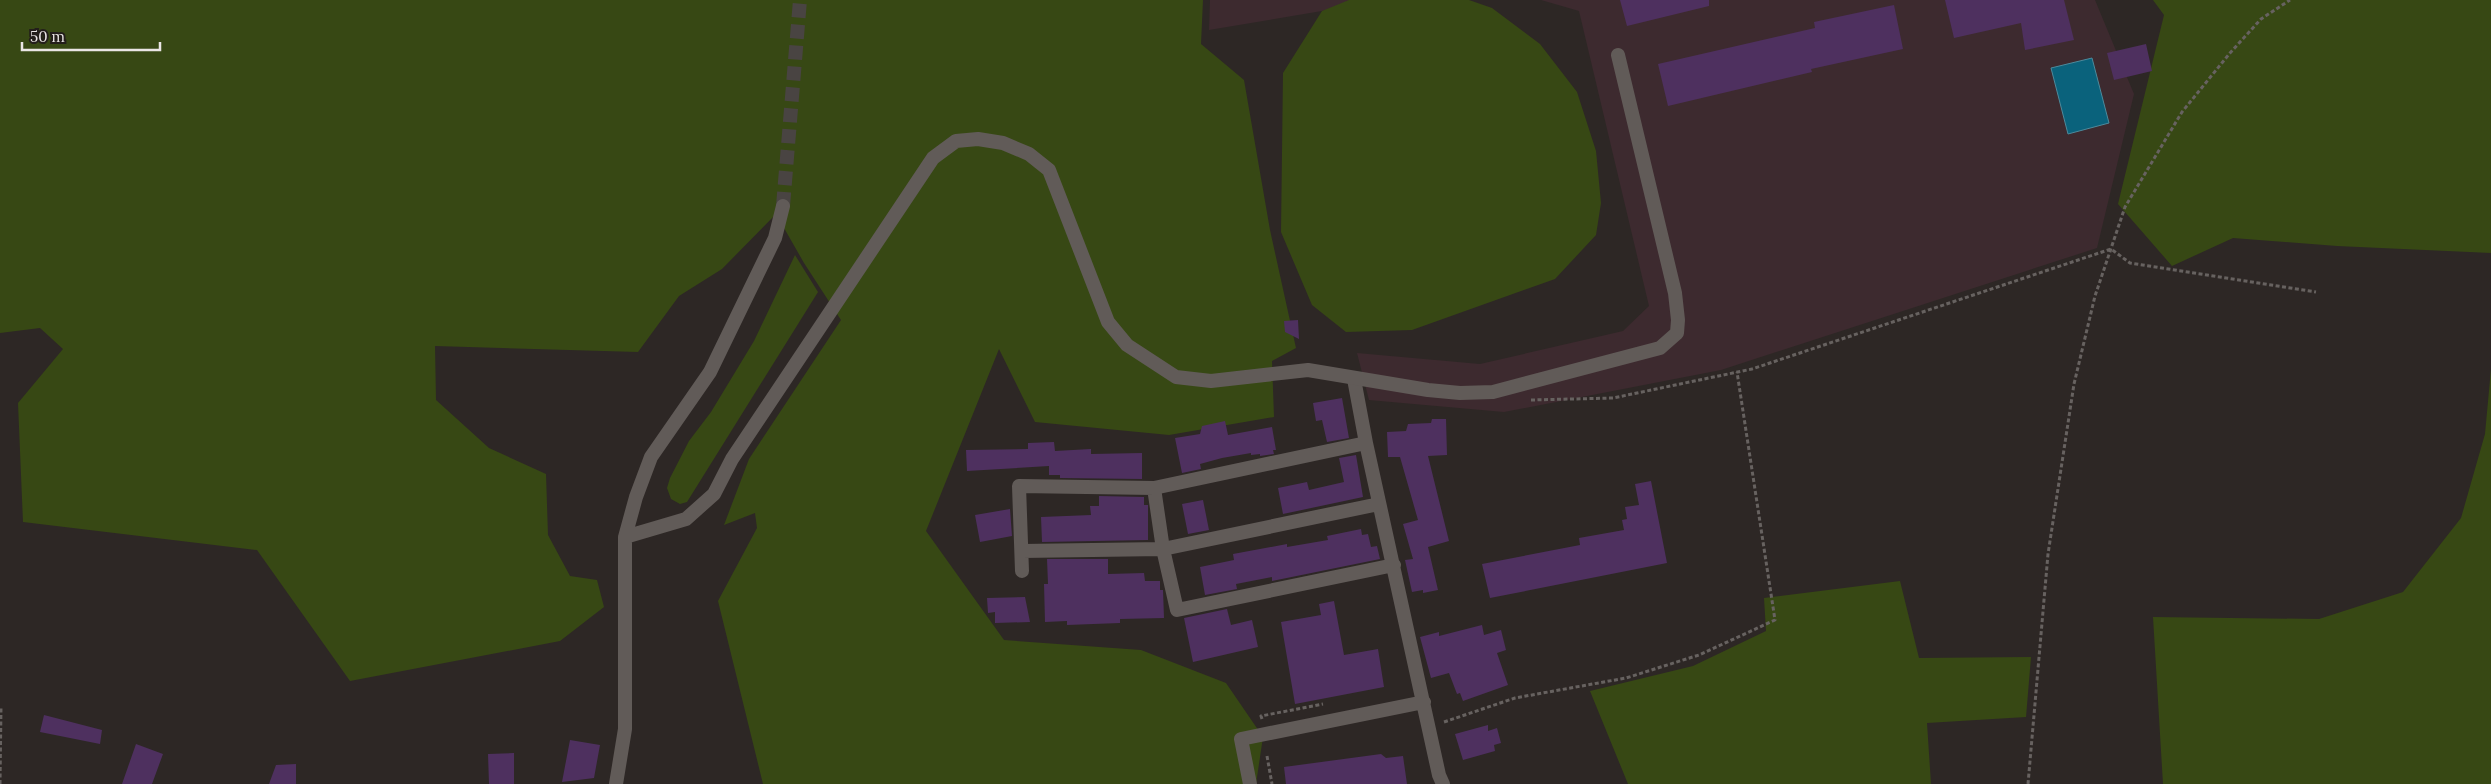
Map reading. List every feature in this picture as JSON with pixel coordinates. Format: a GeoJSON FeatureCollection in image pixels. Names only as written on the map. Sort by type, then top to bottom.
{"type":"FeatureCollection","features":[{"type":"Feature","properties":{"kind":"street"},"geometry":{"type":"LineString","coordinates":[[625,537],[686,519],[714,494],[732,459],[933,158],[956,141],[978,139],[1003,143],[1029,154],[1049,170],[1108,322],[1127,345],[1176,377],[1211,381],[1308,370],[1354,379],[1460,393],[1493,392],[1660,348],[1677,333],[1678,320],[1675,293],[1618,55]]}},
{"type":"Feature","properties":{"kind":"street"},"geometry":{"type":"LineString","coordinates":[[616,784],[626,729],[625,537],[636,497],[651,457],[710,372],[775,238],[783,206]]}},
{"type":"Feature","properties":{"kind":"street"},"geometry":{"type":"LineString","coordinates":[[1354,379],[1379,504],[1443,784]]}},
{"type":"Feature","properties":{"kind":"street"},"geometry":{"type":"LineString","coordinates":[[1022,571],[1020,486],[1154,488],[1366,444]]}},
{"type":"Feature","properties":{"kind":"street"},"geometry":{"type":"LineString","coordinates":[[1154,488],[1163,549],[1177,610],[1394,566]]}},
{"type":"Feature","properties":{"kind":"street"},"geometry":{"type":"LineString","coordinates":[[1022,551],[1163,549],[1379,504]]}},
{"type":"Feature","properties":{"kind":"street"},"geometry":{"type":"LineString","coordinates":[[1250,784],[1241,739],[1424,702]]}},
{"type":"Feature","properties":{"kind":"path"},"geometry":{"type":"LineString","coordinates":[[2028,784],[2052,526],[2074,384],[2084,338],[2125,207],[2182,112],[2230,53],[2261,19],[2290,0]]}},
{"type":"Feature","properties":{"kind":"path"},"geometry":{"type":"LineString","coordinates":[[2111,249],[2130,263],[2316,292]]}},
{"type":"Feature","properties":{"kind":"path"},"geometry":{"type":"LineString","coordinates":[[1526,400],[1613,398],[1752,369],[2111,249]]}},
{"type":"Feature","properties":{"kind":"path"},"geometry":{"type":"LineString","coordinates":[[1429,727],[1515,698],[1626,678],[1699,656],[1775,620],[1737,372]]}},
{"type":"Feature","properties":{"kind":"path"},"geometry":{"type":"LineString","coordinates":[[0,784],[1,706]]}},
{"type":"Feature","properties":{"kind":"path"},"geometry":{"type":"LineString","coordinates":[[1267,756],[1272,784]]}},
{"type":"Feature","properties":{"kind":"shaded area"},"geometry":{"type":"Polygon","coordinates":[[[1210,0],[1387,0],[1209,30],[1210,0]]]}},
{"type":"Feature","properties":{"kind":"shaded area"},"geometry":{"type":"Polygon","coordinates":[[[1541,0],[2095,0],[2134,94],[2097,248],[1721,370],[1504,412],[1369,400],[1357,353],[1480,364],[1623,331],[1649,306],[1579,11],[1541,0]]]}},
{"type":"Feature","properties":{"kind":"green space"},"geometry":{"type":"Polygon","coordinates":[[[0,0],[1203,0],[1201,44],[1244,80],[1270,230],[1296,348],[1272,361],[1274,417],[1169,435],[1035,422],[999,349],[926,531],[1004,640],[1141,650],[1226,683],[1263,737],[1256,784],[763,784],[718,601],[757,528],[755,513],[724,525],[749,459],[841,320],[804,263],[776,214],[722,269],[679,296],[638,352],[435,346],[436,400],[489,448],[546,474],[548,535],[570,576],[597,580],[604,607],[560,641],[350,681],[257,550],[23,522],[18,403],[63,349],[40,328],[0,333],[0,0]]]}},
{"type":"Feature","properties":{"kind":"green space"},"geometry":{"type":"Polygon","coordinates":[[[1349,0],[1469,0],[1492,8],[1540,44],[1577,92],[1596,151],[1601,203],[1596,235],[1555,279],[1412,330],[1346,332],[1312,305],[1281,232],[1283,73],[1322,11],[1349,0]]]}},
{"type":"Feature","properties":{"kind":"green space"},"geometry":{"type":"Polygon","coordinates":[[[2153,0],[2491,0],[2491,253],[2337,246],[2233,238],[2172,266],[2118,204],[2164,15],[2153,0]]]}},
{"type":"Feature","properties":{"kind":"green space"},"geometry":{"type":"Polygon","coordinates":[[[795,255],[818,292],[687,502],[680,504],[671,499],[667,488],[670,478],[689,441],[711,412],[754,341],[795,255]]]}},
{"type":"Feature","properties":{"kind":"green space"},"geometry":{"type":"Polygon","coordinates":[[[2491,369],[2491,784],[2163,784],[2153,617],[2319,619],[2403,592],[2461,518],[2485,434],[2491,369]]]}},
{"type":"Feature","properties":{"kind":"green space"},"geometry":{"type":"Polygon","coordinates":[[[1900,581],[1919,658],[2031,657],[2026,717],[1927,723],[1931,784],[1628,784],[1590,691],[1693,666],[1766,631],[1764,598],[1900,581]]]}},
{"type":"Feature","properties":{"kind":"water"},"geometry":{"type":"Polygon","coordinates":[[[2092,58],[2109,123],[2068,134],[2051,68],[2092,58]]]}},
{"type":"Feature","properties":{"kind":"building"},"geometry":{"type":"Polygon","coordinates":[[[1620,0],[1709,0],[1709,6],[1627,26],[1620,0]]]}},
{"type":"Feature","properties":{"kind":"building"},"geometry":{"type":"Polygon","coordinates":[[[1945,0],[2064,0],[2074,40],[2025,50],[2021,23],[1954,38],[1945,0]]]}},
{"type":"Feature","properties":{"kind":"building"},"geometry":{"type":"Polygon","coordinates":[[[1894,5],[1903,49],[1811,69],[1812,72],[1668,106],[1658,64],[1815,28],[1814,22],[1894,5]]]}},
{"type":"Feature","properties":{"kind":"building"},"geometry":{"type":"Polygon","coordinates":[[[2146,44],[2152,71],[2114,80],[2107,53],[2146,44]]]}},
{"type":"Feature","properties":{"kind":"building"},"geometry":{"type":"Polygon","coordinates":[[[1298,320],[1299,339],[1285,332],[1284,321],[1298,320]]]}},
{"type":"Feature","properties":{"kind":"building"},"geometry":{"type":"Polygon","coordinates":[[[1342,398],[1349,438],[1327,442],[1322,420],[1316,421],[1313,403],[1342,398]]]}},
{"type":"Feature","properties":{"kind":"building"},"geometry":{"type":"Polygon","coordinates":[[[1432,419],[1446,419],[1447,455],[1428,456],[1449,541],[1428,547],[1438,590],[1423,593],[1423,590],[1412,592],[1405,560],[1413,559],[1403,524],[1418,520],[1400,457],[1388,457],[1387,432],[1406,431],[1408,424],[1431,423],[1432,419]]]}},
{"type":"Feature","properties":{"kind":"building"},"geometry":{"type":"Polygon","coordinates":[[[1225,421],[1228,435],[1272,427],[1276,450],[1273,450],[1274,454],[1260,456],[1260,454],[1251,455],[1251,453],[1222,458],[1200,464],[1201,469],[1182,473],[1175,438],[1200,434],[1202,426],[1225,421]]]}},
{"type":"Feature","properties":{"kind":"building"},"geometry":{"type":"Polygon","coordinates":[[[1054,442],[1055,451],[1091,449],[1091,454],[1142,453],[1142,479],[1060,478],[1060,475],[1049,475],[1049,466],[967,471],[966,450],[1028,449],[1028,443],[1054,442]]]}},
{"type":"Feature","properties":{"kind":"building"},"geometry":{"type":"Polygon","coordinates":[[[1356,455],[1363,497],[1283,514],[1278,488],[1307,482],[1309,490],[1344,482],[1339,458],[1356,455]]]}},
{"type":"Feature","properties":{"kind":"building"},"geometry":{"type":"Polygon","coordinates":[[[1651,481],[1667,563],[1490,598],[1482,564],[1580,545],[1579,538],[1624,530],[1622,520],[1627,519],[1625,507],[1639,505],[1635,484],[1651,481]]]}},
{"type":"Feature","properties":{"kind":"building"},"geometry":{"type":"Polygon","coordinates":[[[1099,496],[1144,497],[1144,505],[1148,505],[1148,540],[1042,542],[1041,517],[1091,515],[1090,506],[1099,506],[1099,496]]]}},
{"type":"Feature","properties":{"kind":"building"},"geometry":{"type":"Polygon","coordinates":[[[1203,500],[1209,530],[1188,534],[1182,504],[1203,500]]]}},
{"type":"Feature","properties":{"kind":"building"},"geometry":{"type":"Polygon","coordinates":[[[1010,509],[1012,536],[980,542],[975,515],[1010,509]]]}},
{"type":"Feature","properties":{"kind":"building"},"geometry":{"type":"Polygon","coordinates":[[[1361,529],[1362,535],[1368,534],[1371,547],[1377,546],[1380,559],[1272,581],[1272,577],[1236,584],[1237,589],[1205,595],[1200,567],[1234,560],[1233,554],[1287,544],[1287,547],[1328,540],[1327,536],[1361,529]]]}},
{"type":"Feature","properties":{"kind":"building"},"geometry":{"type":"Polygon","coordinates":[[[1047,559],[1108,559],[1108,574],[1144,573],[1145,581],[1160,581],[1160,590],[1163,590],[1164,618],[1120,619],[1120,623],[1067,625],[1067,621],[1045,622],[1044,584],[1048,584],[1047,559]]]}},
{"type":"Feature","properties":{"kind":"building"},"geometry":{"type":"Polygon","coordinates":[[[1025,597],[1030,622],[995,623],[995,612],[988,613],[987,598],[1025,597]]]}},
{"type":"Feature","properties":{"kind":"building"},"geometry":{"type":"Polygon","coordinates":[[[1334,601],[1344,655],[1378,649],[1384,687],[1295,704],[1281,622],[1321,615],[1319,604],[1334,601]]]}},
{"type":"Feature","properties":{"kind":"building"},"geometry":{"type":"Polygon","coordinates":[[[1227,609],[1231,625],[1252,620],[1258,647],[1193,662],[1184,618],[1227,609]]]}},
{"type":"Feature","properties":{"kind":"building"},"geometry":{"type":"Polygon","coordinates":[[[1482,625],[1484,635],[1501,630],[1506,650],[1497,653],[1508,685],[1463,701],[1460,693],[1457,694],[1449,673],[1431,678],[1420,637],[1439,632],[1439,636],[1482,625]]]}},
{"type":"Feature","properties":{"kind":"building"},"geometry":{"type":"Polygon","coordinates":[[[44,715],[102,730],[100,744],[40,732],[44,715]]]}},
{"type":"Feature","properties":{"kind":"building"},"geometry":{"type":"Polygon","coordinates":[[[1488,725],[1488,731],[1497,728],[1501,743],[1494,745],[1495,751],[1463,760],[1455,734],[1488,725]]]}},
{"type":"Feature","properties":{"kind":"building"},"geometry":{"type":"Polygon","coordinates":[[[570,740],[600,745],[594,778],[562,782],[570,740]]]}},
{"type":"Feature","properties":{"kind":"building"},"geometry":{"type":"Polygon","coordinates":[[[136,744],[163,754],[152,784],[122,784],[136,744]]]}},
{"type":"Feature","properties":{"kind":"building"},"geometry":{"type":"Polygon","coordinates":[[[514,753],[514,784],[489,784],[488,754],[514,753]]]}},
{"type":"Feature","properties":{"kind":"building"},"geometry":{"type":"Polygon","coordinates":[[[1381,754],[1386,758],[1403,756],[1407,784],[1286,784],[1284,767],[1381,754]]]}},
{"type":"Feature","properties":{"kind":"building"},"geometry":{"type":"Polygon","coordinates":[[[296,764],[296,784],[269,784],[276,765],[296,764]]]}},
{"type":"Feature","properties":{"kind":"tunnel"},"geometry":{"type":"LineString","coordinates":[[783,206],[800,0]]}}]}
